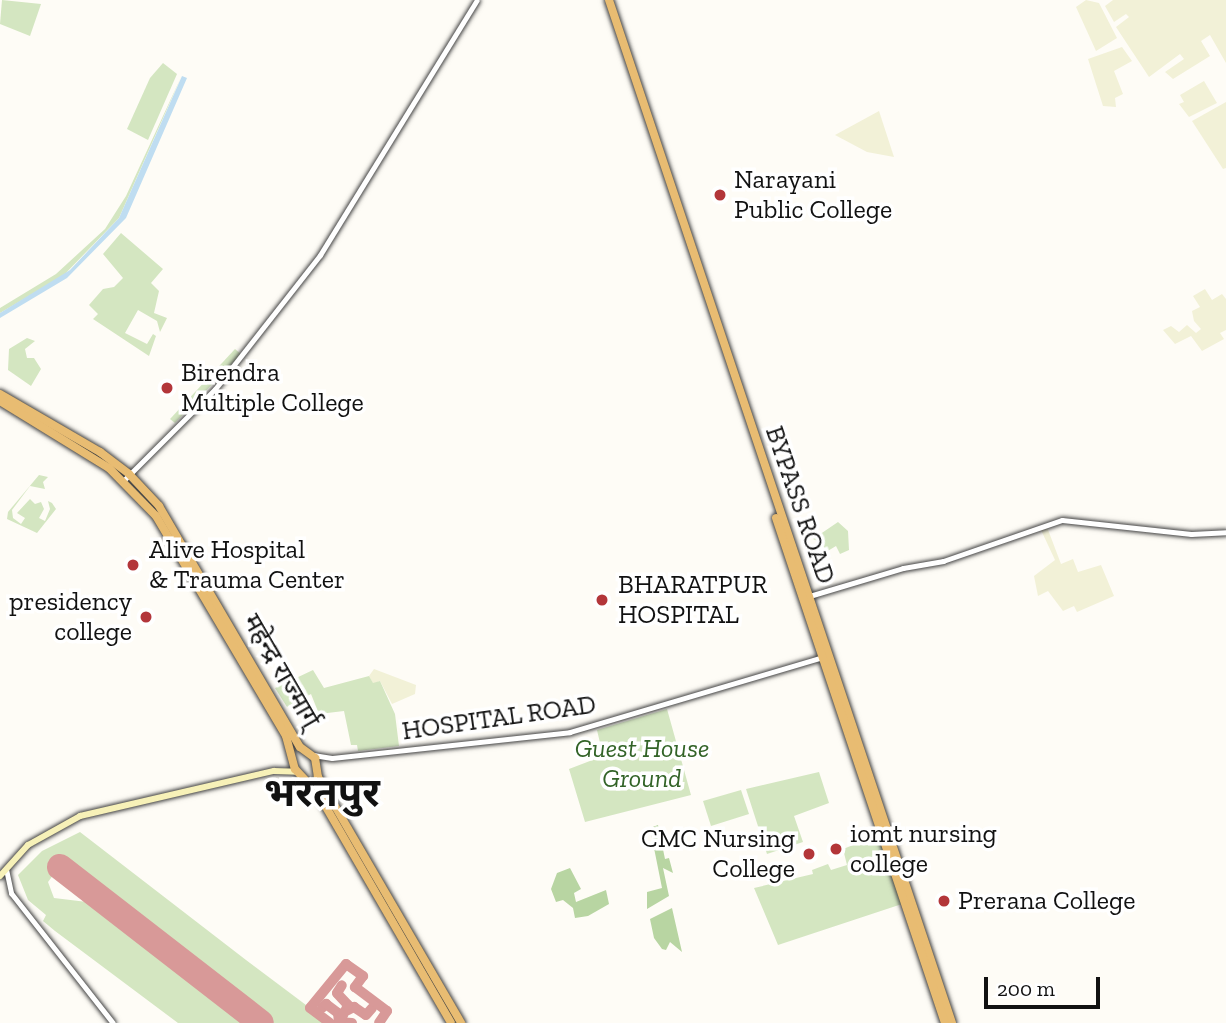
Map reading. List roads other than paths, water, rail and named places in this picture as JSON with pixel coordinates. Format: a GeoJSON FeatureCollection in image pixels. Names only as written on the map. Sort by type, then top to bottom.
{"type":"FeatureCollection","features":[{"type":"Feature","properties":{"kind":"highway","name":"BYPASS ROAD"},"geometry":{"type":"LineString","coordinates":[[607,0],[806,597],[952,1023]]}},
{"type":"Feature","properties":{"kind":"highway","name":"महेन्द्र राज्मार्ग्"},"geometry":{"type":"LineString","coordinates":[[0,394],[126,477],[170,521],[300,747],[311,754],[315,767],[461,1023]]}},
{"type":"Feature","properties":{"kind":"highway","name":"महेन्द्र राज्मार्ग्"},"geometry":{"type":"LineString","coordinates":[[0,401],[126,477],[151,509],[183,558],[299,773],[326,806],[451,1023]]}},
{"type":"Feature","properties":{"kind":"highway","name":"BYPASS ROAD"},"geometry":{"type":"LineString","coordinates":[[826,656],[945,1023]]}},
{"type":"Feature","properties":{"kind":"highway"},"geometry":{"type":"LineString","coordinates":[[294,760],[311,754]]}},
{"type":"Feature","properties":{"kind":"highway"},"geometry":{"type":"LineString","coordinates":[[299,773],[315,767]]}},
{"type":"Feature","properties":{"kind":"main road"},"geometry":{"type":"LineString","coordinates":[[0,876],[7,866],[38,838],[80,816],[274,771],[294,760]]}},
{"type":"Feature","properties":{"kind":"main road"},"geometry":{"type":"LineString","coordinates":[[274,771],[299,773]]}},
{"type":"Feature","properties":{"kind":"street"},"geometry":{"type":"LineString","coordinates":[[126,477],[215,389],[320,255],[477,0]]}},
{"type":"Feature","properties":{"kind":"street"},"geometry":{"type":"LineString","coordinates":[[806,597],[903,568],[951,559],[1062,520],[1191,534],[1226,533]]}},
{"type":"Feature","properties":{"kind":"street","name":"HOSPITAL ROAD"},"geometry":{"type":"LineString","coordinates":[[311,754],[332,758],[582,730],[826,656]]}},
{"type":"Feature","properties":{"kind":"street","name":"HOSPITAL ROAD"},"geometry":{"type":"LineString","coordinates":[[315,767],[332,758]]}},
{"type":"Feature","properties":{"kind":"street"},"geometry":{"type":"LineString","coordinates":[[7,866],[11,893],[113,1023]]}},
{"type":"Feature","properties":{"kind":"water"},"geometry":{"type":"Polygon","coordinates":[[[182,76],[187,78],[126,218],[67,278],[0,318],[0,313],[70,270],[119,218],[182,76]]]}},
{"type":"Feature","properties":{"kind":"place","name":"Narayani Public College"},"geometry":{"type":"Point","coordinates":[720,195]}},
{"type":"Feature","properties":{"kind":"place","name":"Birendra Multiple College"},"geometry":{"type":"Point","coordinates":[167,388]}},
{"type":"Feature","properties":{"kind":"place","name":"Alive Hospital & Trauma Center"},"geometry":{"type":"Point","coordinates":[133,565]}},
{"type":"Feature","properties":{"kind":"place","name":"BHARATPUR HOSPITAL"},"geometry":{"type":"Point","coordinates":[602,600]}},
{"type":"Feature","properties":{"kind":"place","name":"presidency college"},"geometry":{"type":"Point","coordinates":[146,617]}},
{"type":"Feature","properties":{"kind":"place","name":"iomt nursing college"},"geometry":{"type":"Point","coordinates":[836,849]}},
{"type":"Feature","properties":{"kind":"place","name":"CMC Nursing College"},"geometry":{"type":"Point","coordinates":[809,854]}},
{"type":"Feature","properties":{"kind":"place","name":"Prerana College"},"geometry":{"type":"Point","coordinates":[944,901]}},
{"type":"Feature","properties":{"kind":"district","name":"भरतपुर"},"geometry":{"type":"Point","coordinates":[322,792]}},
{"type":"Feature","properties":{"kind":"park label","name":"Guest House Ground"},"geometry":{"type":"Point","coordinates":[642,764]}}]}
